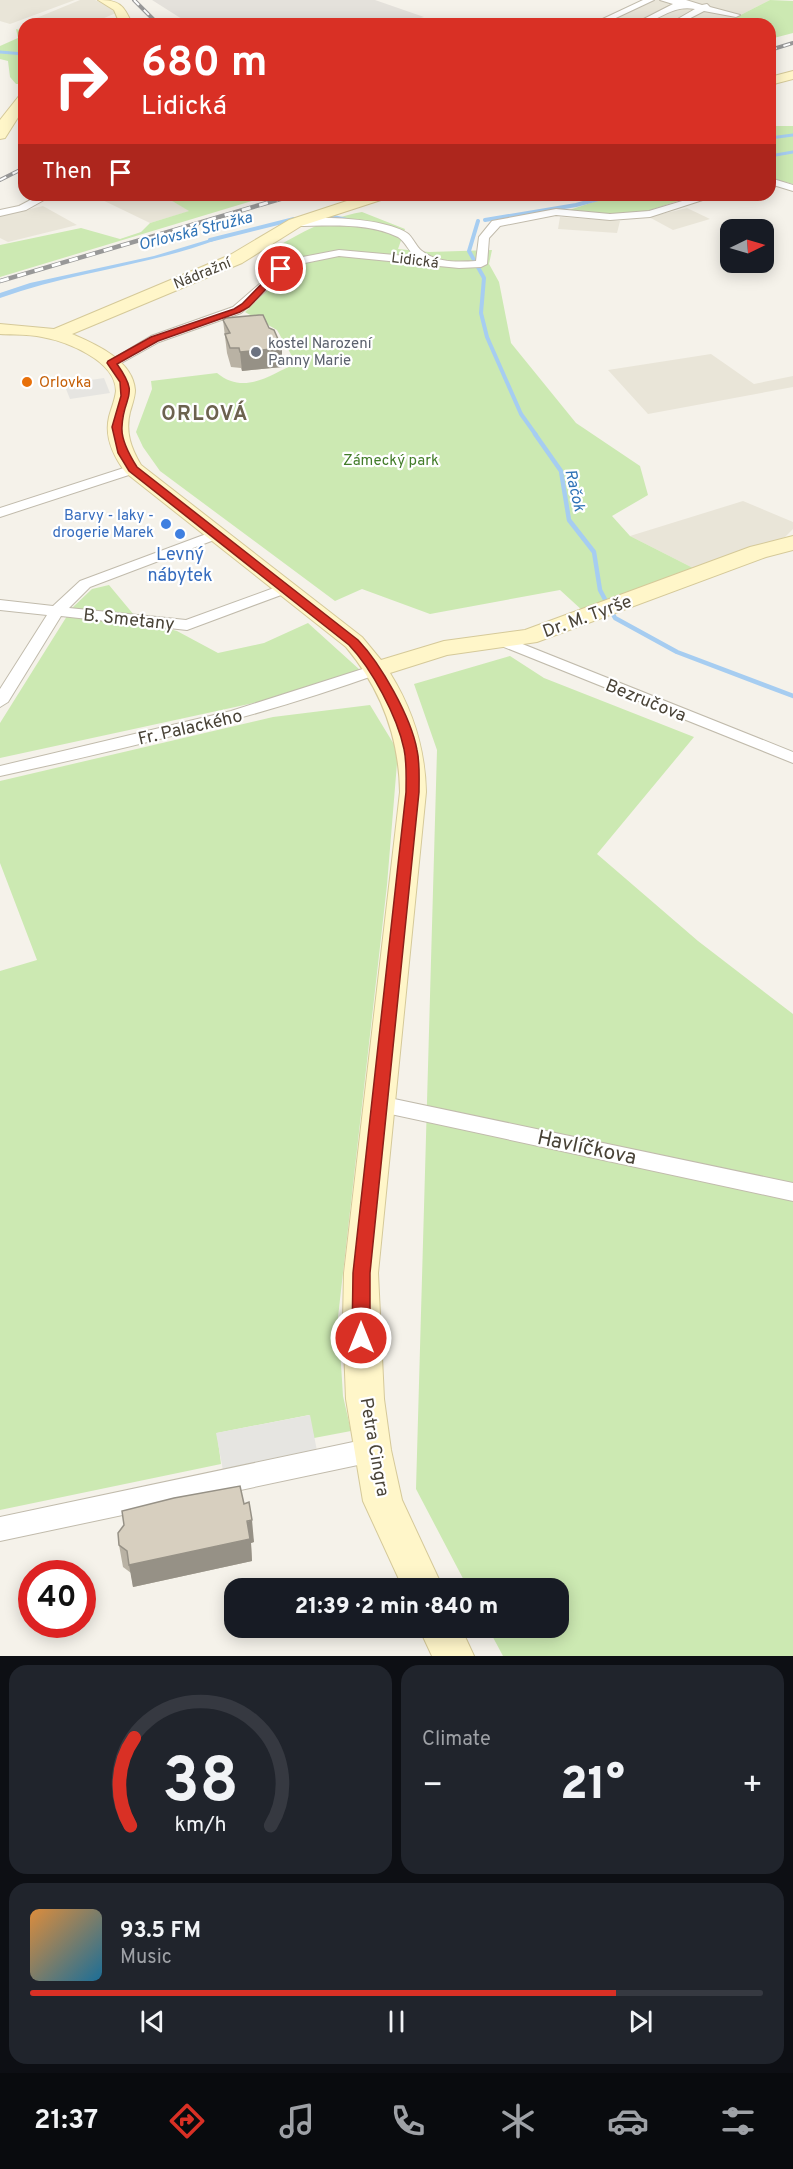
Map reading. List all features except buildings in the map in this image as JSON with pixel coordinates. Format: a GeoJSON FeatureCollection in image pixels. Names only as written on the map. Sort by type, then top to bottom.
{"type":"FeatureCollection","features":[{"type":"Feature","properties":{"kind":"street"},"geometry":{"type":"LineString","coordinates":[[104,0],[119,8],[123,18]]}},
{"type":"Feature","properties":{"kind":"street"},"geometry":{"type":"LineString","coordinates":[[610,18],[650,0]]}},
{"type":"Feature","properties":{"kind":"street"},"geometry":{"type":"LineString","coordinates":[[664,0],[684,2],[736,15],[730,18]]}},
{"type":"Feature","properties":{"kind":"street"},"geometry":{"type":"LineString","coordinates":[[684,18],[719,0]]}},
{"type":"Feature","properties":{"kind":"street"},"geometry":{"type":"LineString","coordinates":[[651,18],[684,2]]}},
{"type":"Feature","properties":{"kind":"street"},"geometry":{"type":"LineString","coordinates":[[776,79],[793,75]]}},
{"type":"Feature","properties":{"kind":"street"},"geometry":{"type":"LineString","coordinates":[[0,135],[18,107]]}},
{"type":"Feature","properties":{"kind":"street"},"geometry":{"type":"LineString","coordinates":[[776,183],[793,188]]}},
{"type":"Feature","properties":{"kind":"street"},"geometry":{"type":"LineString","coordinates":[[0,213],[22,208],[36,201]]}},
{"type":"Feature","properties":{"kind":"street","name":"Nádražní"},"geometry":{"type":"LineString","coordinates":[[54,335],[236,259],[295,223],[363,201]]}},
{"type":"Feature","properties":{"kind":"street","name":"Lidická"},"geometry":{"type":"LineString","coordinates":[[112,363],[155,339],[237,310],[291,262],[339,253],[481,264],[484,237],[496,223],[556,212],[610,217],[650,214],[693,201]]}},
{"type":"Feature","properties":{"kind":"street"},"geometry":{"type":"LineString","coordinates":[[295,223],[360,224],[389,230],[404,236],[417,253],[434,262]]}},
{"type":"Feature","properties":{"kind":"street"},"geometry":{"type":"LineString","coordinates":[[0,329],[32,330],[54,335],[88,348],[112,363]]}},
{"type":"Feature","properties":{"kind":"street","name":"Petra Cingra"},"geometry":{"type":"LineString","coordinates":[[112,363],[125,382],[125,396],[117,427],[123,453],[133,469],[354,642],[375,670],[404,725],[414,770],[362,1273],[362,1356],[372,1450],[384,1501],[419,1578]]}},
{"type":"Feature","properties":{"kind":"street"},"geometry":{"type":"LineString","coordinates":[[0,513],[133,469]]}},
{"type":"Feature","properties":{"kind":"street"},"geometry":{"type":"LineString","coordinates":[[0,702],[56,612],[84,584],[217,534]]}},
{"type":"Feature","properties":{"kind":"street","name":"Dr. M. Tyrše"},"geometry":{"type":"LineString","coordinates":[[375,670],[444,648],[529,637],[758,552],[793,543]]}},
{"type":"Feature","properties":{"kind":"street","name":"B. Smetany"},"geometry":{"type":"LineString","coordinates":[[0,605],[187,625],[287,588]]}},
{"type":"Feature","properties":{"kind":"street","name":"Bezručova"},"geometry":{"type":"LineString","coordinates":[[500,640],[793,758]]}},
{"type":"Feature","properties":{"kind":"street","name":"Fr. Palackého"},"geometry":{"type":"LineString","coordinates":[[0,771],[226,719],[309,695],[375,670]]}},
{"type":"Feature","properties":{"kind":"street","name":"Havlíčkova"},"geometry":{"type":"LineString","coordinates":[[380,1104],[793,1192]]}},
{"type":"Feature","properties":{"kind":"street"},"geometry":{"type":"LineString","coordinates":[[0,1529],[372,1450]]}},
{"type":"Feature","properties":{"kind":"street"},"geometry":{"type":"LineString","coordinates":[[445,1638],[453,1656]]}},
{"type":"Feature","properties":{"kind":"shaded area"},"geometry":{"type":"Polygon","coordinates":[[[0,0],[75,0],[26,18],[18,18],[18,21],[10,24],[0,21],[0,0]]]}},
{"type":"Feature","properties":{"kind":"shaded area"},"geometry":{"type":"Polygon","coordinates":[[[80,0],[95,0],[107,5],[116,13],[104,18],[36,18],[80,0]]]}},
{"type":"Feature","properties":{"kind":"shaded area"},"geometry":{"type":"Polygon","coordinates":[[[152,0],[375,0],[424,17],[421,18],[180,18],[152,0]]]}},
{"type":"Feature","properties":{"kind":"shaded area"},"geometry":{"type":"Polygon","coordinates":[[[654,0],[770,0],[735,18],[616,18],[654,0]]]}},
{"type":"Feature","properties":{"kind":"shaded area"},"geometry":{"type":"Polygon","coordinates":[[[104,201],[172,201],[190,211],[150,223],[104,201]]]}},
{"type":"Feature","properties":{"kind":"shaded area"},"geometry":{"type":"Polygon","coordinates":[[[43,206],[77,225],[8,242],[0,238],[0,216],[43,206]]]}},
{"type":"Feature","properties":{"kind":"shaded area"},"geometry":{"type":"Polygon","coordinates":[[[687,208],[710,219],[673,230],[649,217],[687,208]]]}},
{"type":"Feature","properties":{"kind":"shaded area"},"geometry":{"type":"Polygon","coordinates":[[[560,217],[620,221],[617,233],[558,229],[560,217]]]}},
{"type":"Feature","properties":{"kind":"shaded area"},"geometry":{"type":"Polygon","coordinates":[[[711,354],[754,384],[793,376],[793,387],[648,414],[608,370],[711,354]]]}},
{"type":"Feature","properties":{"kind":"shaded area"},"geometry":{"type":"Polygon","coordinates":[[[104,378],[110,393],[70,399],[64,384],[104,378]]]}},
{"type":"Feature","properties":{"kind":"shaded area"},"geometry":{"type":"Polygon","coordinates":[[[743,501],[793,522],[793,529],[785,537],[697,570],[630,536],[743,501]]]}},
{"type":"Feature","properties":{"kind":"shaded area"},"geometry":{"type":"Polygon","coordinates":[[[310,1415],[319,1461],[225,1481],[216,1433],[310,1415]]]}},
{"type":"Feature","properties":{"kind":"green space"},"geometry":{"type":"Polygon","coordinates":[[[770,0],[793,1],[793,33],[776,37],[776,18],[735,18],[770,0]]]}},
{"type":"Feature","properties":{"kind":"green space"},"geometry":{"type":"Polygon","coordinates":[[[18,38],[18,84],[10,77],[8,61],[0,59],[0,46],[18,38]]]}},
{"type":"Feature","properties":{"kind":"green space"},"geometry":{"type":"Polygon","coordinates":[[[776,126],[793,126],[793,184],[776,180],[776,126]]]}},
{"type":"Feature","properties":{"kind":"green space"},"geometry":{"type":"Polygon","coordinates":[[[172,201],[252,201],[0,277],[0,245],[81,228],[120,239],[141,232],[150,223],[189,211],[172,201]]]}},
{"type":"Feature","properties":{"kind":"green space"},"geometry":{"type":"Polygon","coordinates":[[[597,201],[678,201],[647,211],[613,214],[563,212],[597,201]]]}},
{"type":"Feature","properties":{"kind":"green space","name":"Zámecký park"},"geometry":{"type":"Polygon","coordinates":[[[362,212],[405,229],[398,249],[429,252],[492,250],[489,264],[499,282],[511,343],[576,423],[640,466],[648,495],[612,516],[630,536],[697,570],[583,611],[560,590],[430,614],[362,589],[335,601],[160,471],[143,447],[136,432],[152,389],[151,381],[217,373],[237,383],[247,383],[266,378],[296,363],[277,330],[245,312],[293,265],[256,260],[307,230],[333,219],[362,212]]]}},
{"type":"Feature","properties":{"kind":"green space"},"geometry":{"type":"Polygon","coordinates":[[[109,585],[139,621],[177,631],[218,653],[264,643],[308,623],[360,670],[267,700],[0,758],[0,723],[72,608],[92,589],[109,585]]]}},
{"type":"Feature","properties":{"kind":"green space"},"geometry":{"type":"Polygon","coordinates":[[[510,656],[544,678],[694,737],[597,854],[698,941],[793,1014],[793,1656],[503,1656],[493,1638],[569,1638],[569,1578],[463,1578],[416,1489],[437,750],[414,684],[510,656]]]}},
{"type":"Feature","properties":{"kind":"green space"},"geometry":{"type":"Polygon","coordinates":[[[370,705],[398,751],[387,885],[338,1317],[343,1396],[351,1431],[314,1438],[309,1415],[217,1433],[221,1464],[0,1510],[0,971],[37,960],[0,863],[0,781],[273,717],[370,705]]]}},
{"type":"Feature","properties":{"kind":"water"},"geometry":{"type":"Polygon","coordinates":[[[214,238],[219,239],[165,256],[54,282],[0,298],[0,293],[30,283],[154,256],[214,238]]]}},
{"type":"Feature","properties":{"kind":"waterway"},"geometry":{"type":"LineString","coordinates":[[0,52],[18,54]]}},
{"type":"Feature","properties":{"kind":"waterway","name":"Orlovská Stružka"},"geometry":{"type":"LineString","coordinates":[[776,137],[793,135]]}},
{"type":"Feature","properties":{"kind":"waterway"},"geometry":{"type":"LineString","coordinates":[[776,155],[793,152]]}},
{"type":"Feature","properties":{"kind":"waterway","name":"Orlovská Stružka"},"geometry":{"type":"LineString","coordinates":[[485,220],[591,201]]}},
{"type":"Feature","properties":{"kind":"waterway","name":"Orlovská Stružka"},"geometry":{"type":"LineString","coordinates":[[324,215],[347,220]]}},
{"type":"Feature","properties":{"kind":"waterway","name":"Orlovská Stružka"},"geometry":{"type":"LineString","coordinates":[[210,240],[294,219]]}},
{"type":"Feature","properties":{"kind":"waterway","name":"Račok"},"geometry":{"type":"LineString","coordinates":[[478,221],[469,251],[484,278],[481,313],[487,337],[521,414],[536,435]]}},
{"type":"Feature","properties":{"kind":"waterway","name":"Račok"},"geometry":{"type":"LineString","coordinates":[[535,434],[561,471],[569,520],[594,552],[600,590],[615,618],[677,652],[793,696]]}},
{"type":"Feature","properties":{"kind":"railway"},"geometry":{"type":"LineString","coordinates":[[134,0],[152,18]]}},
{"type":"Feature","properties":{"kind":"railway"},"geometry":{"type":"LineString","coordinates":[[776,48],[793,43]]}},
{"type":"Feature","properties":{"kind":"railway"},"geometry":{"type":"LineString","coordinates":[[0,180],[18,171]]}},
{"type":"Feature","properties":{"kind":"railway"},"geometry":{"type":"LineString","coordinates":[[0,281],[273,201]]}},
{"type":"Feature","properties":{"kind":"place","name":"kostel Narození Panny Marie"},"geometry":{"type":"Point","coordinates":[256,352]}},
{"type":"Feature","properties":{"kind":"place","name":"Orlovka"},"geometry":{"type":"Point","coordinates":[27,382]}},
{"type":"Feature","properties":{"kind":"place","name":"Barvy - laky - drogerie Marek"},"geometry":{"type":"Point","coordinates":[166,524]}},
{"type":"Feature","properties":{"kind":"place","name":"Levný nábytek"},"geometry":{"type":"Point","coordinates":[180,534]}},
{"type":"Feature","properties":{"kind":"district","name":"ORLOVÁ"},"geometry":{"type":"Point","coordinates":[205,413]}},
{"type":"Feature","properties":{"kind":"route"},"geometry":{"type":"LineString","coordinates":[[281,269],[245,306],[155,339],[112,363],[125,382],[126,389],[117,427],[118,441],[133,469],[354,642],[367,656],[388,692],[404,725],[411,749],[414,770],[413,792],[362,1273],[361,1338]]}}]}
